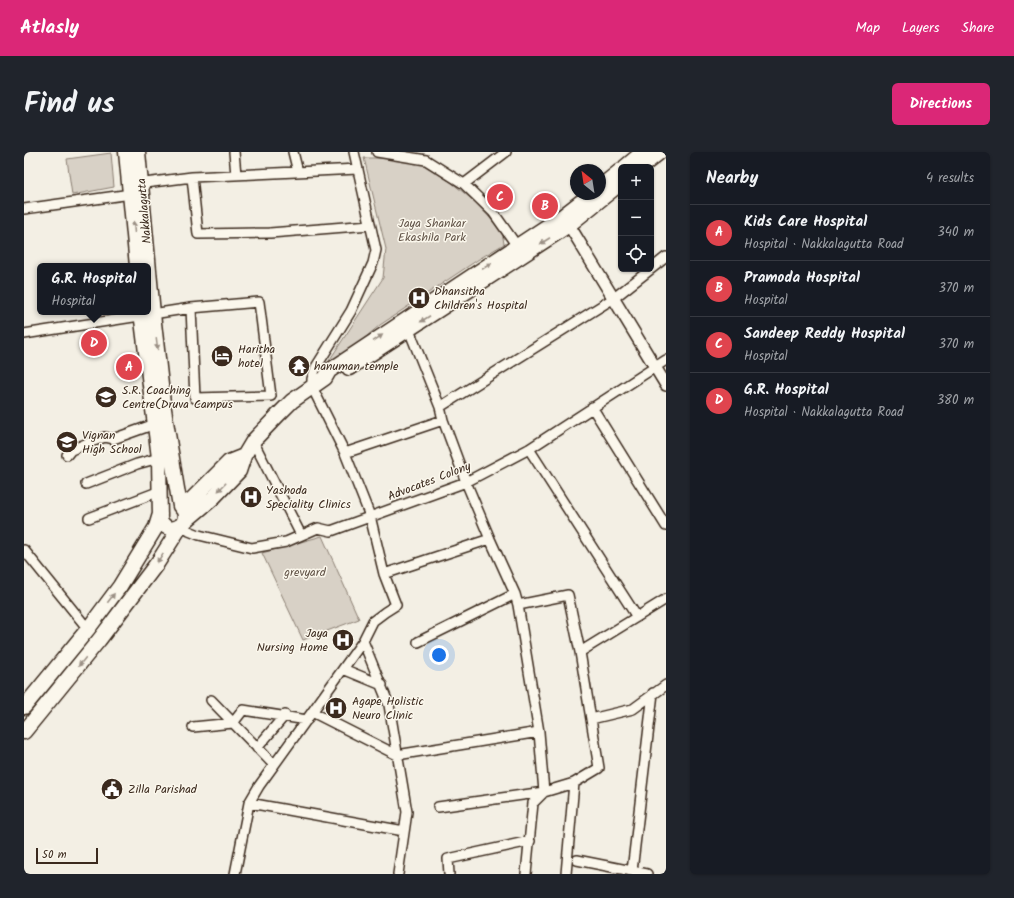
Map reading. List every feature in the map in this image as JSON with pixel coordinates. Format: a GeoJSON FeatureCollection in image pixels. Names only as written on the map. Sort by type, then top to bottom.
{"type":"FeatureCollection","features":[{"type":"Feature","properties":{"kind":"main road"},"geometry":{"type":"LineString","coordinates":[[126,152],[134,188],[137,263]]}},
{"type":"Feature","properties":{"kind":"main road","name":"Nakkalagutta"},"geometry":{"type":"LineString","coordinates":[[138,152],[134,188],[141,263]]}},
{"type":"Feature","properties":{"kind":"main road"},"geometry":{"type":"LineString","coordinates":[[629,164],[643,152]]}},
{"type":"Feature","properties":{"kind":"main road"},"geometry":{"type":"LineString","coordinates":[[645,164],[660,152]]}},
{"type":"Feature","properties":{"kind":"main road"},"geometry":{"type":"LineString","coordinates":[[606,182],[618,172]]}},
{"type":"Feature","properties":{"kind":"main road"},"geometry":{"type":"LineString","coordinates":[[325,378],[335,377],[569,225],[618,185]]}},
{"type":"Feature","properties":{"kind":"main road"},"geometry":{"type":"LineString","coordinates":[[24,732],[99,640],[158,562],[181,525],[184,521],[184,510],[180,506],[176,504],[165,505],[159,514],[162,524],[166,528],[171,529],[181,525],[212,498],[238,470],[253,441],[292,401],[325,378],[329,371],[564,215],[583,200]]}},
{"type":"Feature","properties":{"kind":"main road"},"geometry":{"type":"LineString","coordinates":[[24,707],[88,629],[120,586],[156,527],[159,514],[160,491],[159,458],[145,315]]}},
{"type":"Feature","properties":{"kind":"main road","name":"Nakkalagutta"},"geometry":{"type":"LineString","coordinates":[[145,315],[163,403],[180,506]]}},
{"type":"Feature","properties":{"kind":"main road"},"geometry":{"type":"LineString","coordinates":[[180,506],[192,499],[229,462],[244,456]]}},
{"type":"Feature","properties":{"kind":"street"},"geometry":{"type":"LineString","coordinates":[[234,152],[236,175]]}},
{"type":"Feature","properties":{"kind":"street"},"geometry":{"type":"LineString","coordinates":[[293,152],[298,172]]}},
{"type":"Feature","properties":{"kind":"street"},"geometry":{"type":"LineString","coordinates":[[235,874],[249,803],[259,786],[363,640],[373,620],[396,605],[384,574],[370,516],[345,453],[312,387],[312,379],[316,367],[351,311],[373,263],[376,250],[354,152]]}},
{"type":"Feature","properties":{"kind":"street"},"geometry":{"type":"LineString","coordinates":[[377,152],[428,156],[464,184],[493,212],[517,246]]}},
{"type":"Feature","properties":{"kind":"street"},"geometry":{"type":"LineString","coordinates":[[464,184],[506,152]]}},
{"type":"Feature","properties":{"kind":"street"},"geometry":{"type":"LineString","coordinates":[[24,210],[192,177],[358,169]]}},
{"type":"Feature","properties":{"kind":"street"},"geometry":{"type":"LineString","coordinates":[[192,177],[198,234],[270,233],[370,225]]}},
{"type":"Feature","properties":{"kind":"street"},"geometry":{"type":"LineString","coordinates":[[569,225],[666,386]]}},
{"type":"Feature","properties":{"kind":"street"},"geometry":{"type":"LineString","coordinates":[[654,267],[666,257]]}},
{"type":"Feature","properties":{"kind":"street"},"geometry":{"type":"LineString","coordinates":[[440,407],[614,298],[647,272]]}},
{"type":"Feature","properties":{"kind":"street"},"geometry":{"type":"LineString","coordinates":[[151,313],[191,308],[259,302],[271,396],[195,398],[191,308]]}},
{"type":"Feature","properties":{"kind":"street"},"geometry":{"type":"LineString","coordinates":[[24,334],[139,315]]}},
{"type":"Feature","properties":{"kind":"street"},"geometry":{"type":"LineString","coordinates":[[409,330],[440,407],[443,420],[466,482],[515,594],[518,605],[539,732],[544,792],[533,803],[526,874]]}},
{"type":"Feature","properties":{"kind":"street","name":"Advocates Colony"},"geometry":{"type":"LineString","coordinates":[[181,525],[199,536],[252,548],[286,542],[318,528],[331,531],[466,482],[529,448],[666,360]]}},
{"type":"Feature","properties":{"kind":"street"},"geometry":{"type":"LineString","coordinates":[[592,407],[666,526]]}},
{"type":"Feature","properties":{"kind":"street"},"geometry":{"type":"LineString","coordinates":[[345,453],[443,420]]}},
{"type":"Feature","properties":{"kind":"street"},"geometry":{"type":"LineString","coordinates":[[67,455],[71,450],[105,437],[113,439],[155,424]]}},
{"type":"Feature","properties":{"kind":"street"},"geometry":{"type":"LineString","coordinates":[[253,441],[301,535]]}},
{"type":"Feature","properties":{"kind":"street"},"geometry":{"type":"LineString","coordinates":[[529,448],[637,617]]}},
{"type":"Feature","properties":{"kind":"street"},"geometry":{"type":"LineString","coordinates":[[86,484],[137,464],[159,458]]}},
{"type":"Feature","properties":{"kind":"street"},"geometry":{"type":"LineString","coordinates":[[89,518],[160,491]]}},
{"type":"Feature","properties":{"kind":"street"},"geometry":{"type":"LineString","coordinates":[[384,574],[490,539]]}},
{"type":"Feature","properties":{"kind":"street"},"geometry":{"type":"LineString","coordinates":[[24,550],[88,629]]}},
{"type":"Feature","properties":{"kind":"street"},"geometry":{"type":"LineString","coordinates":[[418,642],[515,594]]}},
{"type":"Feature","properties":{"kind":"street"},"geometry":{"type":"LineString","coordinates":[[438,807],[544,792],[574,783],[599,768],[580,652],[568,595],[518,605]]}},
{"type":"Feature","properties":{"kind":"street"},"geometry":{"type":"LineString","coordinates":[[580,652],[666,599]]}},
{"type":"Feature","properties":{"kind":"street"},"geometry":{"type":"LineString","coordinates":[[363,640],[389,705],[407,812],[398,874]]}},
{"type":"Feature","properties":{"kind":"street"},"geometry":{"type":"LineString","coordinates":[[343,669],[382,685]]}},
{"type":"Feature","properties":{"kind":"street"},"geometry":{"type":"LineString","coordinates":[[591,719],[633,708],[666,685]]}},
{"type":"Feature","properties":{"kind":"street"},"geometry":{"type":"LineString","coordinates":[[632,871],[653,693]]}},
{"type":"Feature","properties":{"kind":"street"},"geometry":{"type":"LineString","coordinates":[[211,700],[274,765]]}},
{"type":"Feature","properties":{"kind":"street"},"geometry":{"type":"LineString","coordinates":[[193,727],[233,723],[243,710],[309,716],[397,755],[539,732]]}},
{"type":"Feature","properties":{"kind":"street"},"geometry":{"type":"LineString","coordinates":[[257,748],[285,715]]}},
{"type":"Feature","properties":{"kind":"street"},"geometry":{"type":"LineString","coordinates":[[566,874],[574,783]]}},
{"type":"Feature","properties":{"kind":"street"},"geometry":{"type":"LineString","coordinates":[[249,803],[404,831]]}},
{"type":"Feature","properties":{"kind":"street"},"geometry":{"type":"LineString","coordinates":[[449,874],[448,859],[530,841]]}},
{"type":"Feature","properties":{"kind":"street"},"geometry":{"type":"LineString","coordinates":[[577,860],[647,874]]}},
{"type":"Feature","properties":{"kind":"green space"},"geometry":{"type":"Polygon","coordinates":[[[111,153],[114,187],[72,195],[67,159],[111,153]]]}},
{"type":"Feature","properties":{"kind":"green space","name":"Jaya Shankar Ekashila Park"},"geometry":{"type":"Polygon","coordinates":[[[364,158],[392,158],[419,162],[451,182],[475,202],[502,231],[504,244],[380,325],[327,370],[325,367],[383,278],[386,249],[364,158]]]}},
{"type":"Feature","properties":{"kind":"green space","name":"grevyard"},"geometry":{"type":"Polygon","coordinates":[[[322,536],[359,619],[303,640],[262,553],[322,536]]]}},
{"type":"Feature","properties":{"kind":"place","name":"Sandeep Reddy Hospital"},"geometry":{"type":"Point","coordinates":[500,197]}},
{"type":"Feature","properties":{"kind":"place","name":"Pramoda Hospital"},"geometry":{"type":"Point","coordinates":[545,206]}},
{"type":"Feature","properties":{"kind":"place","name":"Dhansitha Children's Hospital"},"geometry":{"type":"Point","coordinates":[419,298]}},
{"type":"Feature","properties":{"kind":"place","name":"G.R. Hospital"},"geometry":{"type":"Point","coordinates":[94,343]}},
{"type":"Feature","properties":{"kind":"place","name":"Haritha hotel"},"geometry":{"type":"Point","coordinates":[222,356]}},
{"type":"Feature","properties":{"kind":"place","name":"hanuman temple"},"geometry":{"type":"Point","coordinates":[299,366]}},
{"type":"Feature","properties":{"kind":"place","name":"Kids Care Hospital"},"geometry":{"type":"Point","coordinates":[129,367]}},
{"type":"Feature","properties":{"kind":"place","name":"S.R. Coaching Centre(Druva Campus"},"geometry":{"type":"Point","coordinates":[106,397]}},
{"type":"Feature","properties":{"kind":"place","name":"Vignan High School"},"geometry":{"type":"Point","coordinates":[67,442]}},
{"type":"Feature","properties":{"kind":"place","name":"Yashoda Speciality Clinics"},"geometry":{"type":"Point","coordinates":[251,497]}},
{"type":"Feature","properties":{"kind":"place","name":"Jaya Nursing Home"},"geometry":{"type":"Point","coordinates":[343,640]}},
{"type":"Feature","properties":{"kind":"place","name":"Agape Holistic Neuro Clinic"},"geometry":{"type":"Point","coordinates":[336,708]}},
{"type":"Feature","properties":{"kind":"place","name":"Zilla Parishad"},"geometry":{"type":"Point","coordinates":[112,789]}}]}
